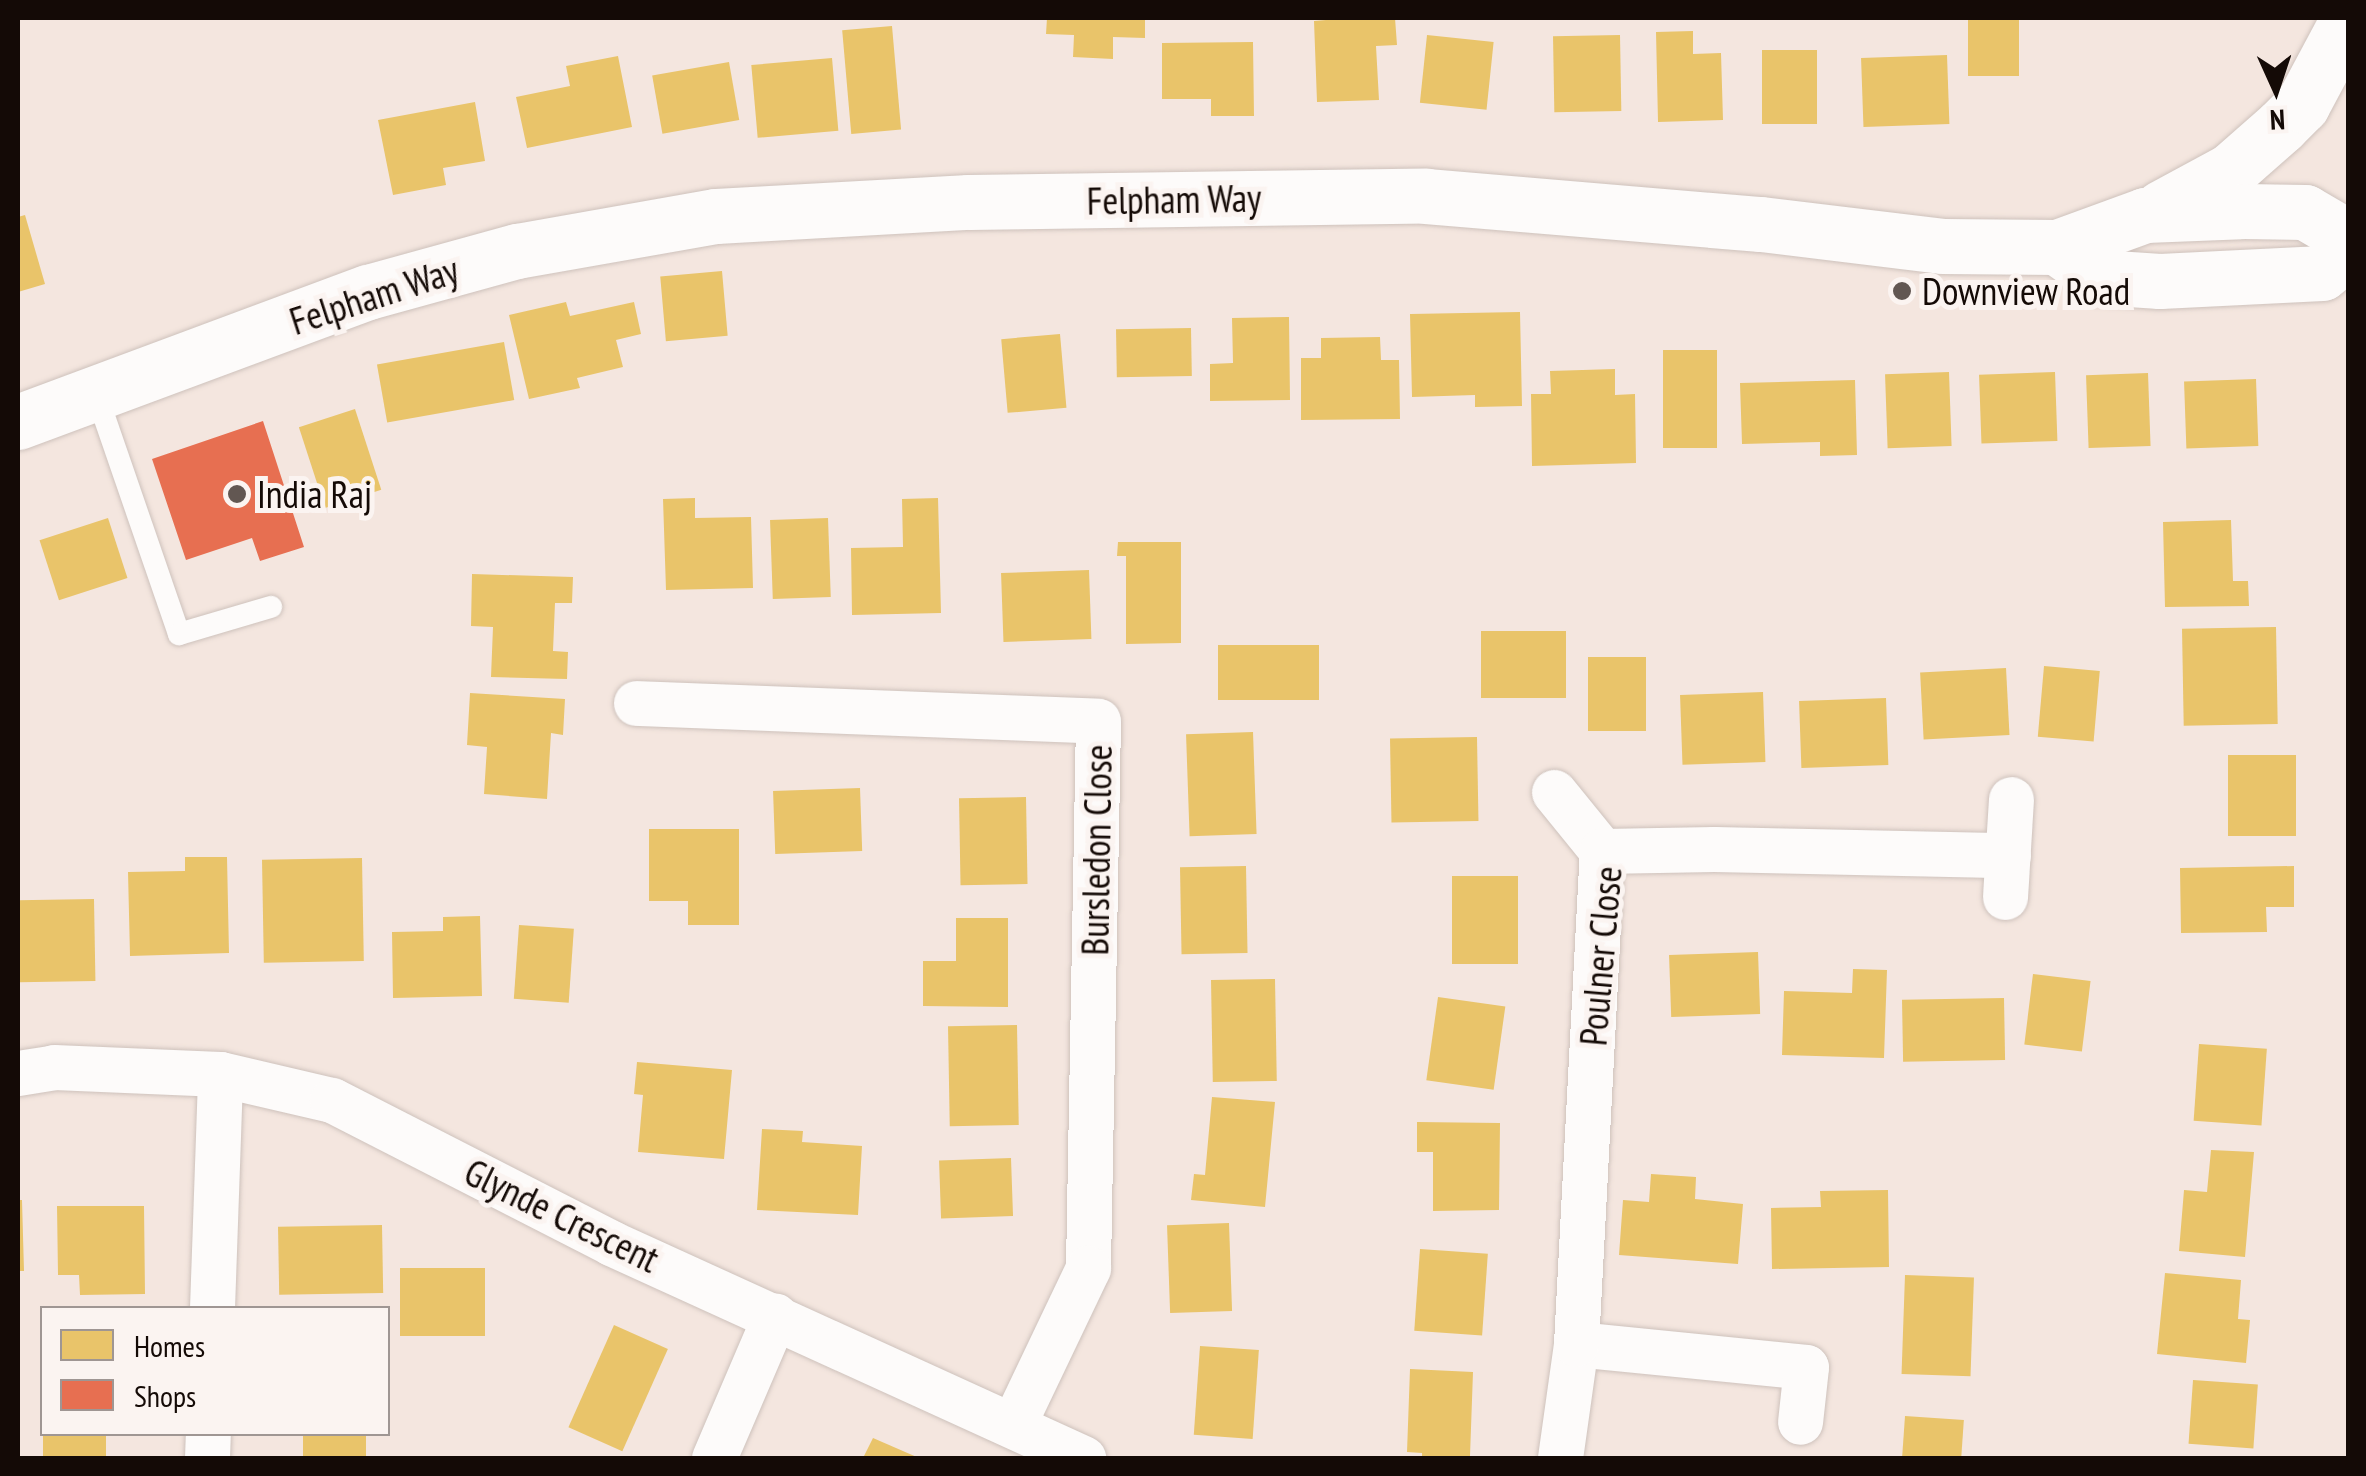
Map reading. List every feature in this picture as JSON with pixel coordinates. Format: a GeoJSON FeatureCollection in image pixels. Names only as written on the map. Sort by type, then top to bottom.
{"type":"FeatureCollection","features":[{"type":"Feature","properties":{"kind":"main road"},"geometry":{"type":"LineString","coordinates":[[2145,215],[2232,170],[2302,105],[2348,20]]}},
{"type":"Feature","properties":{"kind":"main road","name":"Felpham Way"},"geometry":{"type":"LineString","coordinates":[[18,422],[368,292],[517,251],[716,216],[968,202],[1426,196],[1761,224],[1942,246],[2056,247],[2145,215],[2305,212],[2348,237]]}},
{"type":"Feature","properties":{"kind":"main road"},"geometry":{"type":"LineString","coordinates":[[2056,247],[2099,278],[2160,281],[2322,272],[2348,252]]}},
{"type":"Feature","properties":{"kind":"street","name":"Bursledon Close"},"geometry":{"type":"LineString","coordinates":[[636,703],[1098,721],[1088,1268],[1013,1424]]}},
{"type":"Feature","properties":{"kind":"street"},"geometry":{"type":"LineString","coordinates":[[1554,792],[1602,851]]}},
{"type":"Feature","properties":{"kind":"street","name":"Poulner Close"},"geometry":{"type":"LineString","coordinates":[[1560,1458],[1576,1344],[1602,851],[1714,848],[2006,876],[2011,799]]}},
{"type":"Feature","properties":{"kind":"street","name":"Glynde Crescent"},"geometry":{"type":"LineString","coordinates":[[18,1073],[54,1067],[220,1074],[332,1100],[611,1243],[1083,1458]]}},
{"type":"Feature","properties":{"kind":"street"},"geometry":{"type":"LineString","coordinates":[[212,1306],[220,1074]]}},
{"type":"Feature","properties":{"kind":"street"},"geometry":{"type":"LineString","coordinates":[[714,1458],[776,1316]]}},
{"type":"Feature","properties":{"kind":"street"},"geometry":{"type":"LineString","coordinates":[[1576,1344],[1806,1367],[1800,1422]]}},
{"type":"Feature","properties":{"kind":"lane"},"geometry":{"type":"LineString","coordinates":[[96,393],[180,634],[271,608]]}},
{"type":"Feature","properties":{"kind":"building: Homes"},"geometry":{"type":"Polygon","coordinates":[[[1047,18],[1145,18],[1145,38],[1113,37],[1113,59],[1073,57],[1074,35],[1046,34],[1047,18]]]}},
{"type":"Feature","properties":{"kind":"building: Homes"},"geometry":{"type":"Polygon","coordinates":[[[1395,18],[1397,45],[1376,46],[1379,100],[1317,102],[1314,21],[1395,18]]]}},
{"type":"Feature","properties":{"kind":"building: Homes"},"geometry":{"type":"Polygon","coordinates":[[[1968,18],[2019,18],[2019,76],[1968,76],[1968,18]]]}},
{"type":"Feature","properties":{"kind":"building: Homes"},"geometry":{"type":"Polygon","coordinates":[[[892,26],[901,130],[851,134],[842,30],[892,26]]]}},
{"type":"Feature","properties":{"kind":"building: Homes"},"geometry":{"type":"Polygon","coordinates":[[[1693,31],[1693,54],[1721,53],[1723,120],[1658,122],[1656,32],[1693,31]]]}},
{"type":"Feature","properties":{"kind":"building: Homes"},"geometry":{"type":"Polygon","coordinates":[[[1427,35],[1494,42],[1487,110],[1420,103],[1427,35]]]}},
{"type":"Feature","properties":{"kind":"building: Homes"},"geometry":{"type":"Polygon","coordinates":[[[1620,35],[1621,111],[1554,112],[1553,36],[1620,35]]]}},
{"type":"Feature","properties":{"kind":"building: Homes"},"geometry":{"type":"Polygon","coordinates":[[[1253,42],[1254,116],[1211,116],[1211,99],[1162,99],[1162,43],[1253,42]]]}},
{"type":"Feature","properties":{"kind":"building: Homes"},"geometry":{"type":"Polygon","coordinates":[[[1762,50],[1817,50],[1817,124],[1762,124],[1762,50]]]}},
{"type":"Feature","properties":{"kind":"building: Homes"},"geometry":{"type":"Polygon","coordinates":[[[1947,55],[1949,124],[1863,127],[1861,58],[1947,55]]]}},
{"type":"Feature","properties":{"kind":"building: Homes"},"geometry":{"type":"Polygon","coordinates":[[[618,56],[632,127],[527,148],[516,97],[570,86],[566,66],[618,56]]]}},
{"type":"Feature","properties":{"kind":"building: Homes"},"geometry":{"type":"Polygon","coordinates":[[[832,58],[838,131],[758,138],[751,65],[832,58]]]}},
{"type":"Feature","properties":{"kind":"building: Homes"},"geometry":{"type":"Polygon","coordinates":[[[729,62],[739,120],[662,134],[652,76],[729,62]]]}},
{"type":"Feature","properties":{"kind":"building: Homes"},"geometry":{"type":"Polygon","coordinates":[[[475,102],[485,161],[443,168],[446,185],[393,195],[378,120],[475,102]]]}},
{"type":"Feature","properties":{"kind":"building: Homes"},"geometry":{"type":"Polygon","coordinates":[[[25,215],[45,284],[18,292],[18,217],[25,215]]]}},
{"type":"Feature","properties":{"kind":"building: Homes"},"geometry":{"type":"Polygon","coordinates":[[[722,271],[728,336],[666,341],[660,276],[722,271]]]}},
{"type":"Feature","properties":{"kind":"building: Homes"},"geometry":{"type":"Polygon","coordinates":[[[566,302],[570,316],[634,302],[641,334],[616,340],[623,367],[577,378],[580,388],[529,399],[509,315],[566,302]]]}},
{"type":"Feature","properties":{"kind":"building: Homes"},"geometry":{"type":"Polygon","coordinates":[[[1520,312],[1522,406],[1475,407],[1475,395],[1412,397],[1410,314],[1520,312]]]}},
{"type":"Feature","properties":{"kind":"building: Homes"},"geometry":{"type":"Polygon","coordinates":[[[1289,317],[1290,400],[1210,401],[1210,364],[1233,363],[1232,318],[1289,317]]]}},
{"type":"Feature","properties":{"kind":"building: Homes"},"geometry":{"type":"Polygon","coordinates":[[[1191,328],[1192,376],[1117,377],[1116,329],[1191,328]]]}},
{"type":"Feature","properties":{"kind":"building: Homes"},"geometry":{"type":"Polygon","coordinates":[[[1060,334],[1066,408],[1008,413],[1001,339],[1060,334]]]}},
{"type":"Feature","properties":{"kind":"building: Homes"},"geometry":{"type":"Polygon","coordinates":[[[1380,337],[1381,360],[1399,360],[1400,419],[1301,420],[1301,358],[1321,358],[1321,338],[1380,337]]]}},
{"type":"Feature","properties":{"kind":"building: Homes"},"geometry":{"type":"Polygon","coordinates":[[[504,342],[514,400],[387,423],[377,364],[504,342]]]}},
{"type":"Feature","properties":{"kind":"building: Homes"},"geometry":{"type":"Polygon","coordinates":[[[1663,350],[1717,350],[1717,448],[1663,448],[1663,350]]]}},
{"type":"Feature","properties":{"kind":"building: Homes"},"geometry":{"type":"Polygon","coordinates":[[[1615,369],[1615,395],[1635,394],[1636,463],[1532,466],[1531,394],[1551,394],[1550,371],[1615,369]]]}},
{"type":"Feature","properties":{"kind":"building: Homes"},"geometry":{"type":"Polygon","coordinates":[[[1949,372],[1952,446],[1888,448],[1885,374],[1949,372]]]}},
{"type":"Feature","properties":{"kind":"building: Homes"},"geometry":{"type":"Polygon","coordinates":[[[2055,372],[2057,441],[1981,444],[1979,375],[2055,372]]]}},
{"type":"Feature","properties":{"kind":"building: Homes"},"geometry":{"type":"Polygon","coordinates":[[[2148,373],[2151,446],[2089,448],[2086,375],[2148,373]]]}},
{"type":"Feature","properties":{"kind":"building: Homes"},"geometry":{"type":"Polygon","coordinates":[[[2256,379],[2258,446],[2186,448],[2184,382],[2256,379]]]}},
{"type":"Feature","properties":{"kind":"building: Homes"},"geometry":{"type":"Polygon","coordinates":[[[1855,380],[1857,455],[1820,456],[1820,442],[1742,444],[1740,383],[1855,380]]]}},
{"type":"Feature","properties":{"kind":"building: Homes"},"geometry":{"type":"Polygon","coordinates":[[[355,409],[381,490],[325,508],[299,427],[355,409]]]}},
{"type":"Feature","properties":{"kind":"building: Homes"},"geometry":{"type":"Polygon","coordinates":[[[695,498],[695,518],[751,517],[753,588],[666,590],[663,499],[695,498]]]}},
{"type":"Feature","properties":{"kind":"building: Homes"},"geometry":{"type":"Polygon","coordinates":[[[938,498],[941,613],[852,615],[851,548],[903,547],[902,499],[938,498]]]}},
{"type":"Feature","properties":{"kind":"building: Homes"},"geometry":{"type":"Polygon","coordinates":[[[108,518],[127,578],[59,600],[40,540],[108,518]]]}},
{"type":"Feature","properties":{"kind":"building: Homes"},"geometry":{"type":"Polygon","coordinates":[[[828,518],[831,597],[773,599],[770,520],[828,518]]]}},
{"type":"Feature","properties":{"kind":"building: Homes"},"geometry":{"type":"Polygon","coordinates":[[[2231,520],[2233,581],[2248,581],[2249,606],[2165,607],[2163,522],[2231,520]]]}},
{"type":"Feature","properties":{"kind":"building: Homes"},"geometry":{"type":"Polygon","coordinates":[[[1118,542],[1181,542],[1181,643],[1126,644],[1126,556],[1117,556],[1118,542]]]}},
{"type":"Feature","properties":{"kind":"building: Homes"},"geometry":{"type":"Polygon","coordinates":[[[1089,570],[1091,639],[1003,642],[1001,573],[1089,570]]]}},
{"type":"Feature","properties":{"kind":"building: Homes"},"geometry":{"type":"Polygon","coordinates":[[[472,574],[573,577],[572,603],[555,603],[553,651],[568,652],[567,679],[491,677],[493,627],[471,626],[472,574]]]}},
{"type":"Feature","properties":{"kind":"building: Homes"},"geometry":{"type":"Polygon","coordinates":[[[2276,627],[2278,724],[2184,726],[2182,629],[2276,627]]]}},
{"type":"Feature","properties":{"kind":"building: Homes"},"geometry":{"type":"Polygon","coordinates":[[[1481,631],[1566,631],[1566,698],[1481,698],[1481,631]]]}},
{"type":"Feature","properties":{"kind":"building: Homes"},"geometry":{"type":"Polygon","coordinates":[[[1218,645],[1319,645],[1319,700],[1218,700],[1218,645]]]}},
{"type":"Feature","properties":{"kind":"building: Homes"},"geometry":{"type":"Polygon","coordinates":[[[1588,657],[1646,657],[1646,731],[1588,731],[1588,657]]]}},
{"type":"Feature","properties":{"kind":"building: Homes"},"geometry":{"type":"Polygon","coordinates":[[[2044,666],[2100,671],[2094,742],[2038,737],[2044,666]]]}},
{"type":"Feature","properties":{"kind":"building: Homes"},"geometry":{"type":"Polygon","coordinates":[[[2006,668],[2010,735],[1924,739],[1920,673],[2006,668]]]}},
{"type":"Feature","properties":{"kind":"building: Homes"},"geometry":{"type":"Polygon","coordinates":[[[1763,692],[1765,762],[1682,765],[1680,695],[1763,692]]]}},
{"type":"Feature","properties":{"kind":"building: Homes"},"geometry":{"type":"Polygon","coordinates":[[[470,693],[565,699],[563,735],[551,733],[547,799],[484,794],[487,747],[467,745],[470,693]]]}},
{"type":"Feature","properties":{"kind":"building: Homes"},"geometry":{"type":"Polygon","coordinates":[[[1886,698],[1888,765],[1801,768],[1799,701],[1886,698]]]}},
{"type":"Feature","properties":{"kind":"building: Homes"},"geometry":{"type":"Polygon","coordinates":[[[1253,732],[1257,834],[1190,836],[1186,734],[1253,732]]]}},
{"type":"Feature","properties":{"kind":"building: Homes"},"geometry":{"type":"Polygon","coordinates":[[[1477,737],[1478,821],[1391,823],[1390,739],[1477,737]]]}},
{"type":"Feature","properties":{"kind":"building: Homes"},"geometry":{"type":"Polygon","coordinates":[[[2228,755],[2296,755],[2296,836],[2228,836],[2228,755]]]}},
{"type":"Feature","properties":{"kind":"building: Homes"},"geometry":{"type":"Polygon","coordinates":[[[860,788],[862,851],[775,854],[773,791],[860,788]]]}},
{"type":"Feature","properties":{"kind":"building: Homes"},"geometry":{"type":"Polygon","coordinates":[[[1026,797],[1028,884],[961,885],[959,798],[1026,797]]]}},
{"type":"Feature","properties":{"kind":"building: Homes"},"geometry":{"type":"Polygon","coordinates":[[[649,829],[739,829],[739,925],[688,925],[688,901],[649,901],[649,829]]]}},
{"type":"Feature","properties":{"kind":"building: Homes"},"geometry":{"type":"Polygon","coordinates":[[[185,857],[227,857],[229,953],[130,956],[128,872],[185,871],[185,857]]]}},
{"type":"Feature","properties":{"kind":"building: Homes"},"geometry":{"type":"Polygon","coordinates":[[[362,858],[364,961],[264,963],[262,860],[362,858]]]}},
{"type":"Feature","properties":{"kind":"building: Homes"},"geometry":{"type":"Polygon","coordinates":[[[1246,866],[1248,953],[1182,954],[1180,867],[1246,866]]]}},
{"type":"Feature","properties":{"kind":"building: Homes"},"geometry":{"type":"Polygon","coordinates":[[[2294,866],[2294,907],[2266,907],[2267,932],[2181,933],[2180,868],[2294,866]]]}},
{"type":"Feature","properties":{"kind":"building: Homes"},"geometry":{"type":"Polygon","coordinates":[[[1452,876],[1518,876],[1518,964],[1452,964],[1452,876]]]}},
{"type":"Feature","properties":{"kind":"building: Homes"},"geometry":{"type":"Polygon","coordinates":[[[94,899],[95,981],[19,982],[18,900],[94,899]]]}},
{"type":"Feature","properties":{"kind":"building: Homes"},"geometry":{"type":"Polygon","coordinates":[[[480,916],[482,996],[393,998],[392,932],[443,931],[443,917],[480,916]]]}},
{"type":"Feature","properties":{"kind":"building: Homes"},"geometry":{"type":"Polygon","coordinates":[[[956,918],[1008,918],[1008,1007],[923,1006],[923,961],[956,961],[956,918]]]}},
{"type":"Feature","properties":{"kind":"building: Homes"},"geometry":{"type":"Polygon","coordinates":[[[519,925],[574,929],[569,1003],[514,999],[519,925]]]}},
{"type":"Feature","properties":{"kind":"building: Homes"},"geometry":{"type":"Polygon","coordinates":[[[1758,952],[1760,1014],[1671,1017],[1669,955],[1758,952]]]}},
{"type":"Feature","properties":{"kind":"building: Homes"},"geometry":{"type":"Polygon","coordinates":[[[1853,969],[1887,970],[1884,1058],[1782,1055],[1784,991],[1852,993],[1853,969]]]}},
{"type":"Feature","properties":{"kind":"building: Homes"},"geometry":{"type":"Polygon","coordinates":[[[2033,974],[2091,981],[2082,1052],[2024,1044],[2033,974]]]}},
{"type":"Feature","properties":{"kind":"building: Homes"},"geometry":{"type":"Polygon","coordinates":[[[1275,979],[1277,1081],[1213,1082],[1211,980],[1275,979]]]}},
{"type":"Feature","properties":{"kind":"building: Homes"},"geometry":{"type":"Polygon","coordinates":[[[1438,997],[1505,1006],[1494,1090],[1426,1080],[1438,997]]]}},
{"type":"Feature","properties":{"kind":"building: Homes"},"geometry":{"type":"Polygon","coordinates":[[[2004,998],[2005,1060],[1903,1062],[1902,1000],[2004,998]]]}},
{"type":"Feature","properties":{"kind":"building: Homes"},"geometry":{"type":"Polygon","coordinates":[[[1017,1025],[1019,1125],[950,1126],[948,1026],[1017,1025]]]}},
{"type":"Feature","properties":{"kind":"building: Homes"},"geometry":{"type":"Polygon","coordinates":[[[2199,1044],[2267,1049],[2261,1126],[2194,1121],[2199,1044]]]}},
{"type":"Feature","properties":{"kind":"building: Homes"},"geometry":{"type":"Polygon","coordinates":[[[637,1062],[732,1070],[724,1159],[638,1152],[643,1095],[634,1094],[637,1062]]]}},
{"type":"Feature","properties":{"kind":"building: Homes"},"geometry":{"type":"Polygon","coordinates":[[[1212,1097],[1275,1102],[1265,1207],[1191,1200],[1194,1174],[1205,1175],[1212,1097]]]}},
{"type":"Feature","properties":{"kind":"building: Homes"},"geometry":{"type":"Polygon","coordinates":[[[1417,1122],[1500,1123],[1499,1210],[1433,1211],[1433,1152],[1417,1152],[1417,1122]]]}},
{"type":"Feature","properties":{"kind":"building: Homes"},"geometry":{"type":"Polygon","coordinates":[[[762,1129],[803,1131],[802,1142],[862,1146],[858,1215],[757,1210],[762,1129]]]}},
{"type":"Feature","properties":{"kind":"building: Homes"},"geometry":{"type":"Polygon","coordinates":[[[2211,1150],[2254,1152],[2245,1257],[2179,1251],[2184,1190],[2207,1192],[2211,1150]]]}},
{"type":"Feature","properties":{"kind":"building: Homes"},"geometry":{"type":"Polygon","coordinates":[[[1011,1158],[1013,1216],[941,1218],[939,1161],[1011,1158]]]}},
{"type":"Feature","properties":{"kind":"building: Homes"},"geometry":{"type":"Polygon","coordinates":[[[1651,1174],[1696,1177],[1695,1199],[1743,1204],[1738,1264],[1619,1255],[1623,1200],[1649,1202],[1651,1174]]]}},
{"type":"Feature","properties":{"kind":"building: Homes"},"geometry":{"type":"Polygon","coordinates":[[[1888,1190],[1889,1267],[1772,1269],[1771,1208],[1821,1207],[1820,1191],[1888,1190]]]}},
{"type":"Feature","properties":{"kind":"building: Homes"},"geometry":{"type":"Polygon","coordinates":[[[18,1200],[22,1200],[24,1271],[18,1271],[18,1200]]]}},
{"type":"Feature","properties":{"kind":"building: Homes"},"geometry":{"type":"Polygon","coordinates":[[[57,1206],[144,1206],[145,1294],[80,1295],[79,1275],[58,1275],[57,1206]]]}},
{"type":"Feature","properties":{"kind":"building: Homes"},"geometry":{"type":"Polygon","coordinates":[[[1229,1223],[1232,1311],[1170,1313],[1167,1225],[1229,1223]]]}},
{"type":"Feature","properties":{"kind":"building: Homes"},"geometry":{"type":"Polygon","coordinates":[[[382,1225],[383,1293],[279,1295],[278,1227],[382,1225]]]}},
{"type":"Feature","properties":{"kind":"building: Homes"},"geometry":{"type":"Polygon","coordinates":[[[1420,1249],[1488,1254],[1482,1336],[1414,1331],[1420,1249]]]}},
{"type":"Feature","properties":{"kind":"building: Homes"},"geometry":{"type":"Polygon","coordinates":[[[400,1268],[485,1268],[485,1336],[400,1336],[400,1268]]]}},
{"type":"Feature","properties":{"kind":"building: Homes"},"geometry":{"type":"Polygon","coordinates":[[[2165,1273],[2241,1280],[2238,1319],[2250,1320],[2246,1363],[2157,1354],[2165,1273]]]}},
{"type":"Feature","properties":{"kind":"building: Homes"},"geometry":{"type":"Polygon","coordinates":[[[1905,1275],[1974,1277],[1971,1376],[1902,1374],[1905,1275]]]}},
{"type":"Feature","properties":{"kind":"building: Homes"},"geometry":{"type":"Polygon","coordinates":[[[614,1325],[668,1349],[622,1451],[568,1427],[614,1325]]]}},
{"type":"Feature","properties":{"kind":"building: Homes"},"geometry":{"type":"Polygon","coordinates":[[[1200,1346],[1259,1350],[1253,1439],[1194,1435],[1200,1346]]]}},
{"type":"Feature","properties":{"kind":"building: Homes"},"geometry":{"type":"Polygon","coordinates":[[[1410,1369],[1473,1372],[1470,1456],[1422,1458],[1422,1453],[1407,1452],[1410,1369]]]}},
{"type":"Feature","properties":{"kind":"building: Homes"},"geometry":{"type":"Polygon","coordinates":[[[2193,1380],[2258,1385],[2253,1448],[2189,1444],[2193,1380]]]}},
{"type":"Feature","properties":{"kind":"building: Homes"},"geometry":{"type":"Polygon","coordinates":[[[1905,1416],[1964,1420],[1961,1458],[1902,1458],[1905,1416]]]}},
{"type":"Feature","properties":{"kind":"building: Homes"},"geometry":{"type":"Polygon","coordinates":[[[43,1436],[106,1436],[106,1458],[43,1458],[43,1436]]]}},
{"type":"Feature","properties":{"kind":"building: Homes"},"geometry":{"type":"Polygon","coordinates":[[[303,1436],[366,1436],[366,1458],[303,1458],[303,1436]]]}},
{"type":"Feature","properties":{"kind":"building: Homes"},"geometry":{"type":"Polygon","coordinates":[[[873,1438],[919,1458],[863,1458],[873,1438]]]}},
{"type":"Feature","properties":{"kind":"building: Shops"},"geometry":{"type":"Polygon","coordinates":[[[263,421],[304,547],[260,561],[252,538],[186,560],[152,459],[263,421]]]}},
{"type":"Feature","properties":{"kind":"place","name":"Downview Road"},"geometry":{"type":"Point","coordinates":[1902,291]}},
{"type":"Feature","properties":{"kind":"place","name":"India Raj"},"geometry":{"type":"Point","coordinates":[237,494]}}]}
